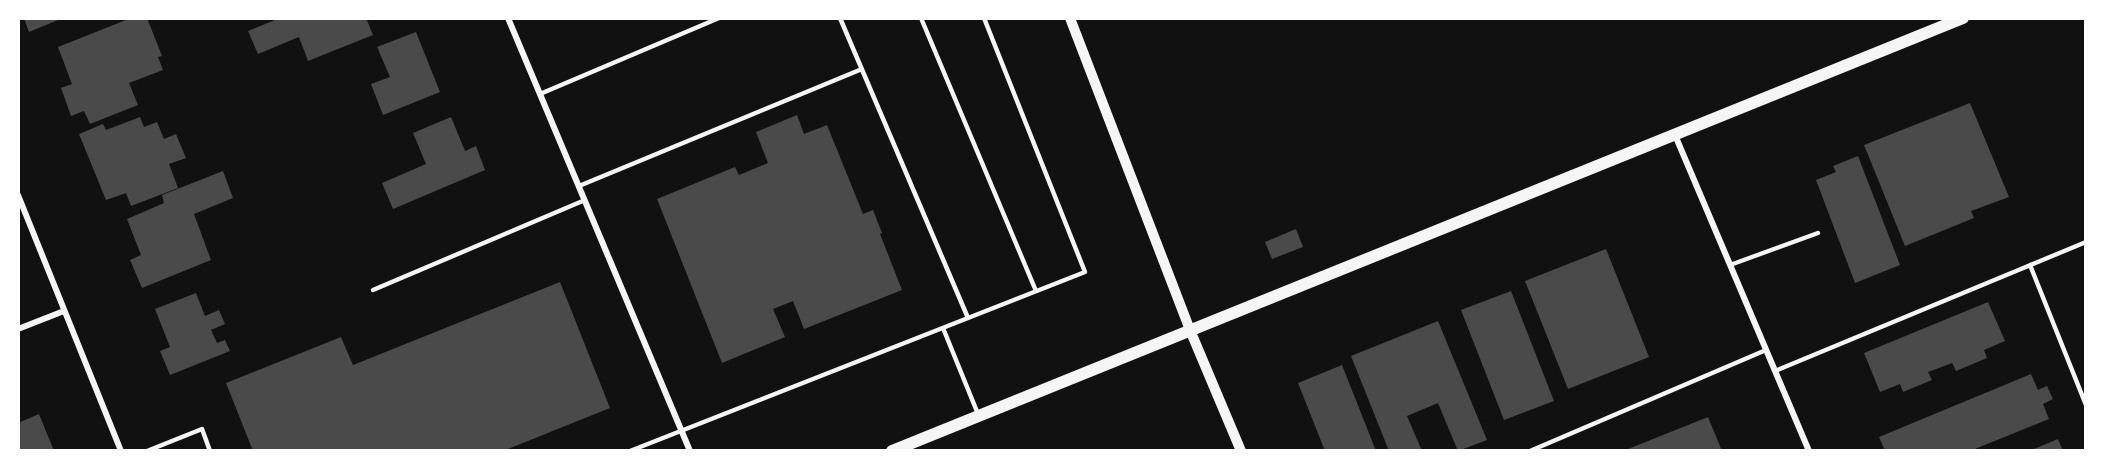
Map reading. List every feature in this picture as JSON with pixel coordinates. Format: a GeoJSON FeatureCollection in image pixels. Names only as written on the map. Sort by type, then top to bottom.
{"type":"FeatureCollection","features":[{"type":"Feature","properties":{"kind":"main road"},"geometry":{"type":"LineString","coordinates":[[892,451],[1963,18]]}},
{"type":"Feature","properties":{"kind":"street"},"geometry":{"type":"LineString","coordinates":[[508,18],[690,451]]}},
{"type":"Feature","properties":{"kind":"street"},"geometry":{"type":"LineString","coordinates":[[1070,18],[1190,330],[1241,451]]}},
{"type":"Feature","properties":{"kind":"street"},"geometry":{"type":"LineString","coordinates":[[1675,134],[1809,451]]}},
{"type":"Feature","properties":{"kind":"street"},"geometry":{"type":"LineString","coordinates":[[18,195],[121,451]]}},
{"type":"Feature","properties":{"kind":"street"},"geometry":{"type":"LineString","coordinates":[[18,329],[64,311]]}},
{"type":"Feature","properties":{"kind":"lane"},"geometry":{"type":"LineString","coordinates":[[540,94],[719,18]]}},
{"type":"Feature","properties":{"kind":"lane"},"geometry":{"type":"LineString","coordinates":[[840,18],[968,318]]}},
{"type":"Feature","properties":{"kind":"lane"},"geometry":{"type":"LineString","coordinates":[[921,18],[1036,291]]}},
{"type":"Feature","properties":{"kind":"lane"},"geometry":{"type":"LineString","coordinates":[[630,451],[1086,272],[984,18]]}},
{"type":"Feature","properties":{"kind":"lane"},"geometry":{"type":"LineString","coordinates":[[579,186],[862,69]]}},
{"type":"Feature","properties":{"kind":"lane"},"geometry":{"type":"LineString","coordinates":[[373,290],[585,200]]}},
{"type":"Feature","properties":{"kind":"lane"},"geometry":{"type":"LineString","coordinates":[[1730,265],[1818,232]]}},
{"type":"Feature","properties":{"kind":"lane"},"geometry":{"type":"LineString","coordinates":[[1775,371],[2086,242]]}},
{"type":"Feature","properties":{"kind":"lane"},"geometry":{"type":"LineString","coordinates":[[2030,265],[2086,405]]}},
{"type":"Feature","properties":{"kind":"lane"},"geometry":{"type":"LineString","coordinates":[[943,328],[979,416]]}},
{"type":"Feature","properties":{"kind":"lane"},"geometry":{"type":"LineString","coordinates":[[1530,451],[1766,350]]}},
{"type":"Feature","properties":{"kind":"lane"},"geometry":{"type":"LineString","coordinates":[[147,451],[202,429],[210,451]]}},
{"type":"Feature","properties":{"kind":"building"},"geometry":{"type":"Polygon","coordinates":[[[24,18],[63,18],[29,32],[24,18]]]}},
{"type":"Feature","properties":{"kind":"building"},"geometry":{"type":"Polygon","coordinates":[[[131,18],[147,18],[162,56],[158,57],[163,70],[129,83],[138,105],[90,124],[84,111],[71,116],[61,88],[72,84],[58,47],[131,18]]]}},
{"type":"Feature","properties":{"kind":"building"},"geometry":{"type":"Polygon","coordinates":[[[280,18],[366,18],[373,35],[308,61],[299,37],[258,54],[248,31],[280,18]]]}},
{"type":"Feature","properties":{"kind":"building"},"geometry":{"type":"Polygon","coordinates":[[[416,32],[440,92],[383,115],[371,84],[390,77],[377,47],[416,32]]]}},
{"type":"Feature","properties":{"kind":"building"},"geometry":{"type":"Polygon","coordinates":[[[1970,103],[2009,197],[1971,211],[1974,218],[1905,246],[1864,145],[1970,103]]]}},
{"type":"Feature","properties":{"kind":"building"},"geometry":{"type":"Polygon","coordinates":[[[797,115],[804,134],[827,125],[863,214],[873,210],[902,290],[804,329],[793,301],[773,309],[785,337],[722,363],[657,199],[735,167],[739,175],[768,163],[756,132],[797,115]]]}},
{"type":"Feature","properties":{"kind":"building"},"geometry":{"type":"Polygon","coordinates":[[[140,117],[144,127],[157,122],[164,139],[176,134],[186,158],[169,164],[178,188],[131,206],[126,193],[106,200],[79,134],[103,124],[106,130],[140,117]]]}},
{"type":"Feature","properties":{"kind":"building"},"geometry":{"type":"Polygon","coordinates":[[[451,117],[465,151],[476,146],[485,170],[393,209],[382,183],[426,164],[413,133],[451,117]]]}},
{"type":"Feature","properties":{"kind":"building"},"geometry":{"type":"Polygon","coordinates":[[[1858,156],[1900,265],[1855,283],[1816,180],[1836,172],[1833,166],[1858,156]]]}},
{"type":"Feature","properties":{"kind":"building"},"geometry":{"type":"Polygon","coordinates":[[[223,171],[233,198],[194,214],[211,260],[142,288],[130,260],[141,255],[127,219],[164,203],[162,195],[223,171]]]}},
{"type":"Feature","properties":{"kind":"building"},"geometry":{"type":"Polygon","coordinates":[[[1296,229],[1303,247],[1272,259],[1265,242],[1296,229]]]}},
{"type":"Feature","properties":{"kind":"building"},"geometry":{"type":"Polygon","coordinates":[[[1606,249],[1649,357],[1568,389],[1525,281],[1606,249]]]}},
{"type":"Feature","properties":{"kind":"building"},"geometry":{"type":"Polygon","coordinates":[[[560,282],[610,408],[503,451],[253,451],[226,383],[341,337],[353,365],[560,282]]]}},
{"type":"Feature","properties":{"kind":"building"},"geometry":{"type":"Polygon","coordinates":[[[1511,291],[1554,401],[1504,420],[1461,310],[1511,291]]]}},
{"type":"Feature","properties":{"kind":"building"},"geometry":{"type":"Polygon","coordinates":[[[196,293],[205,316],[219,310],[225,324],[211,330],[217,343],[225,340],[230,351],[170,375],[160,351],[170,347],[155,309],[196,293]]]}},
{"type":"Feature","properties":{"kind":"building"},"geometry":{"type":"Polygon","coordinates":[[[1988,302],[2005,341],[1984,350],[1987,358],[1956,371],[1952,363],[1928,372],[1932,380],[1903,392],[1900,384],[1880,392],[1864,353],[1988,302]]]}},
{"type":"Feature","properties":{"kind":"building"},"geometry":{"type":"Polygon","coordinates":[[[1438,321],[1487,440],[1458,451],[1438,403],[1407,416],[1422,451],[1389,451],[1351,356],[1438,321]]]}},
{"type":"Feature","properties":{"kind":"building"},"geometry":{"type":"Polygon","coordinates":[[[1342,365],[1376,451],[1325,451],[1298,383],[1342,365]]]}},
{"type":"Feature","properties":{"kind":"building"},"geometry":{"type":"Polygon","coordinates":[[[2031,374],[2038,390],[2047,386],[2053,399],[2043,404],[2049,419],[1970,451],[1885,451],[1879,437],[2031,374]]]}},
{"type":"Feature","properties":{"kind":"building"},"geometry":{"type":"Polygon","coordinates":[[[39,414],[54,451],[18,451],[18,423],[39,414]]]}},
{"type":"Feature","properties":{"kind":"building"},"geometry":{"type":"Polygon","coordinates":[[[1708,417],[1722,451],[1623,451],[1708,417]]]}},
{"type":"Feature","properties":{"kind":"building"},"geometry":{"type":"Polygon","coordinates":[[[2058,439],[2063,451],[2029,451],[2058,439]]]}}]}
